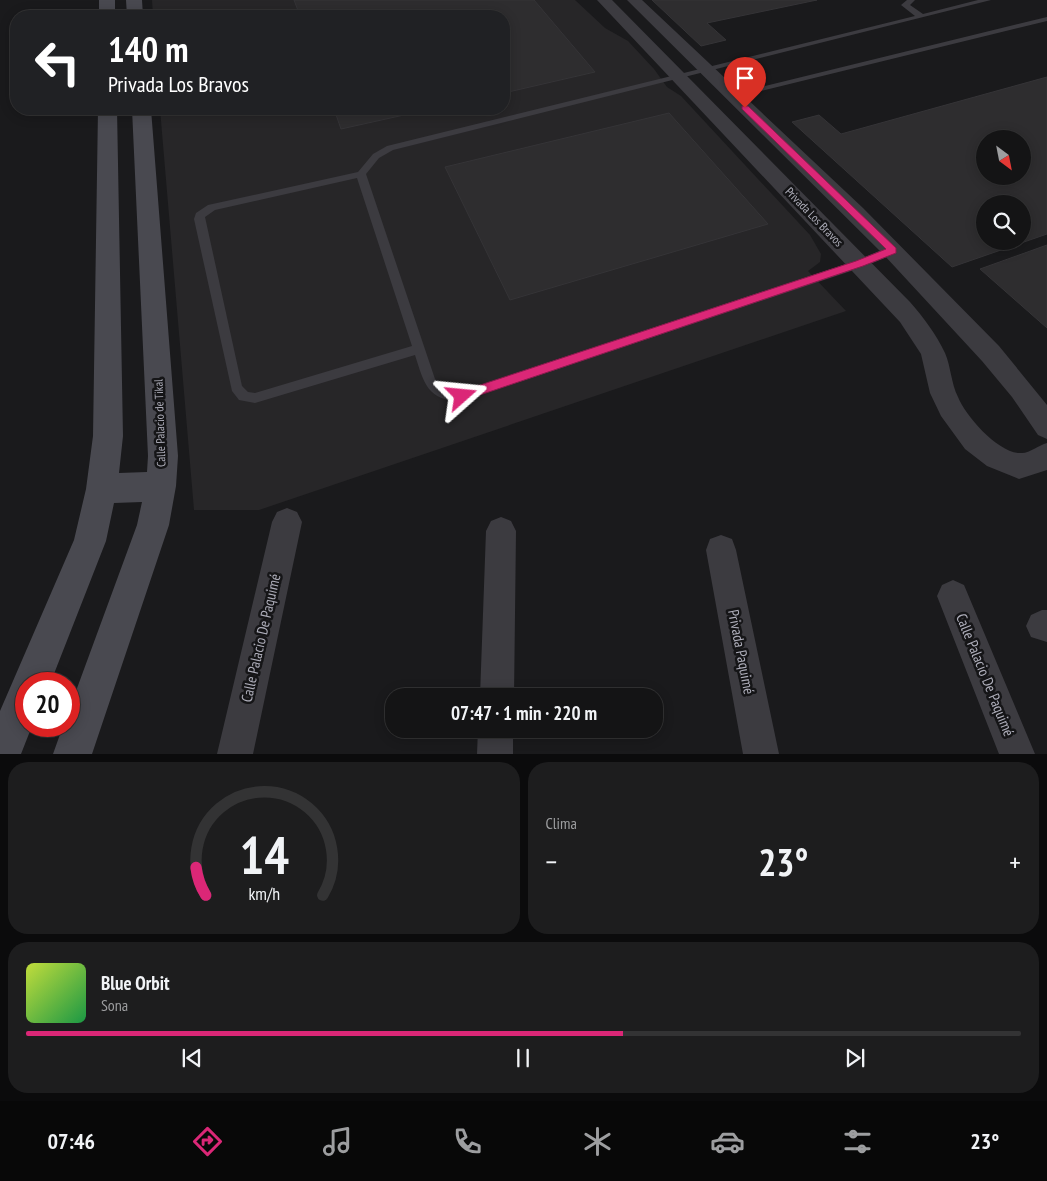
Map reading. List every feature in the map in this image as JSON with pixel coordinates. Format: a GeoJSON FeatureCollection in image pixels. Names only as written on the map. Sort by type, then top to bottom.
{"type":"FeatureCollection","features":[{"type":"Feature","properties":{"kind":"street","name":"Privada Los Bravos"},"geometry":{"type":"LineString","coordinates":[[604,0],[890,295],[919,328],[934,355],[944,398],[958,423],[978,444],[1003,461],[1020,466],[1036,463],[1047,455]]}},
{"type":"Feature","properties":{"kind":"street"},"geometry":{"type":"LineString","coordinates":[[634,0],[893,250],[973,334],[1035,408],[1047,427]]}},
{"type":"Feature","properties":{"kind":"street"},"geometry":{"type":"LineString","coordinates":[[36,672],[90,541],[102,489],[108,436],[107,115]]}},
{"type":"Feature","properties":{"kind":"street","name":"Calle Palacio de Tikal"},"geometry":{"type":"LineString","coordinates":[[72,754],[153,525],[162,486],[163,456],[142,115]]}},
{"type":"Feature","properties":{"kind":"street"},"geometry":{"type":"LineString","coordinates":[[102,489],[162,486]]}},
{"type":"Feature","properties":{"kind":"street","name":"Calle Palacio De Paquimé"},"geometry":{"type":"LineString","coordinates":[[235,754],[287,522]]}},
{"type":"Feature","properties":{"kind":"street"},"geometry":{"type":"LineString","coordinates":[[497,688],[501,531]]}},
{"type":"Feature","properties":{"kind":"street","name":"Privada Paquimé"},"geometry":{"type":"LineString","coordinates":[[721,550],[760,754]]}},
{"type":"Feature","properties":{"kind":"street","name":"Calle Palacio De Paquimé"},"geometry":{"type":"LineString","coordinates":[[953,596],[1017,754]]}},
{"type":"Feature","properties":{"kind":"street"},"geometry":{"type":"LineString","coordinates":[[1,754],[15,721]]}},
{"type":"Feature","properties":{"kind":"street"},"geometry":{"type":"LineString","coordinates":[[495,754],[496,738]]}},
{"type":"Feature","properties":{"kind":"lane"},"geometry":{"type":"LineString","coordinates":[[911,0],[905,4],[921,16]]}},
{"type":"Feature","properties":{"kind":"lane"},"geometry":{"type":"LineString","coordinates":[[419,350],[255,398],[246,398],[240,394],[236,387],[199,219],[200,215],[212,207],[361,174],[376,156],[390,148],[987,0]]}},
{"type":"Feature","properties":{"kind":"lane"},"geometry":{"type":"LineString","coordinates":[[732,95],[1047,18]]}},
{"type":"Feature","properties":{"kind":"lane"},"geometry":{"type":"LineString","coordinates":[[361,174],[430,382],[437,391],[446,396],[462,396],[859,264],[893,250]]}},
{"type":"Feature","properties":{"kind":"shaded area"},"geometry":{"type":"Polygon","coordinates":[[[152,0],[575,0],[605,28],[628,41],[654,69],[667,87],[681,96],[810,235],[821,254],[820,262],[808,271],[846,311],[259,510],[194,510],[161,115],[510,115],[510,10],[153,10],[152,0]]]}},
{"type":"Feature","properties":{"kind":"building"},"geometry":{"type":"Polygon","coordinates":[[[294,0],[534,0],[595,72],[510,92],[510,10],[298,10],[294,0]]]}},
{"type":"Feature","properties":{"kind":"building"},"geometry":{"type":"Polygon","coordinates":[[[652,0],[817,0],[707,23],[726,40],[701,46],[652,0]]]}},
{"type":"Feature","properties":{"kind":"building"},"geometry":{"type":"Polygon","coordinates":[[[1047,77],[1047,234],[1031,240],[1031,195],[976,195],[976,250],[1001,250],[952,267],[792,122],[819,115],[841,134],[1047,77]]]}},
{"type":"Feature","properties":{"kind":"building"},"geometry":{"type":"Polygon","coordinates":[[[669,113],[768,224],[510,300],[445,167],[669,113]]]}},
{"type":"Feature","properties":{"kind":"building"},"geometry":{"type":"Polygon","coordinates":[[[336,115],[404,115],[341,129],[336,115]]]}},
{"type":"Feature","properties":{"kind":"building"},"geometry":{"type":"Polygon","coordinates":[[[1047,245],[1047,328],[980,269],[1047,245]]]}},
{"type":"Feature","properties":{"kind":"route"},"geometry":{"type":"LineString","coordinates":[[462,396],[859,264],[893,250],[745,108]]}}]}
